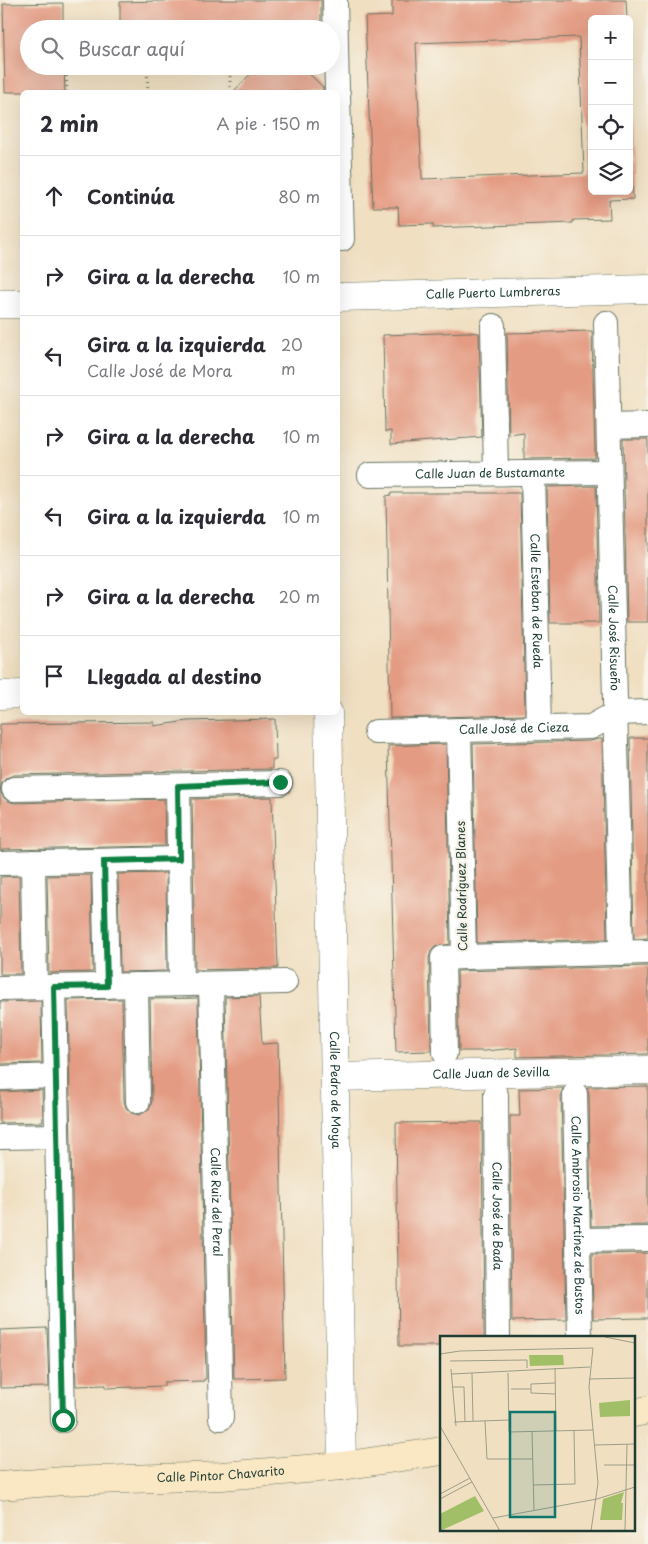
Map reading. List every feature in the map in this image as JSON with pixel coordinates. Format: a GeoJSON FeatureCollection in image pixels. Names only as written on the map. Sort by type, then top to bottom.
{"type":"FeatureCollection","features":[{"type":"Feature","properties":{"kind":"main road","name":"Calle Pintor Chavarito"},"geometry":{"type":"LineString","coordinates":[[0,1486],[64,1481],[222,1476],[342,1466],[440,1451]]}},
{"type":"Feature","properties":{"kind":"street"},"geometry":{"type":"LineString","coordinates":[[335,0],[335,20]]}},
{"type":"Feature","properties":{"kind":"street"},"geometry":{"type":"LineString","coordinates":[[337,75],[337,90]]}},
{"type":"Feature","properties":{"kind":"street"},"geometry":{"type":"LineString","coordinates":[[340,180],[342,238]]}},
{"type":"Feature","properties":{"kind":"street","name":"Calle Puerto Lumbreras"},"geometry":{"type":"LineString","coordinates":[[340,296],[648,289]]}},
{"type":"Feature","properties":{"kind":"street"},"geometry":{"type":"LineString","coordinates":[[0,304],[20,304]]}},
{"type":"Feature","properties":{"kind":"street","name":"Calle José Risueño"},"geometry":{"type":"LineString","coordinates":[[606,323],[621,953]]}},
{"type":"Feature","properties":{"kind":"street"},"geometry":{"type":"LineString","coordinates":[[493,326],[496,473]]}},
{"type":"Feature","properties":{"kind":"street"},"geometry":{"type":"LineString","coordinates":[[609,426],[648,425]]}},
{"type":"Feature","properties":{"kind":"street","name":"Calle Juan de Bustamante"},"geometry":{"type":"LineString","coordinates":[[370,475],[609,472]]}},
{"type":"Feature","properties":{"kind":"street","name":"Calle Esteban de Rueda"},"geometry":{"type":"LineString","coordinates":[[533,473],[539,728]]}},
{"type":"Feature","properties":{"kind":"street"},"geometry":{"type":"LineString","coordinates":[[0,695],[20,694]]}},
{"type":"Feature","properties":{"kind":"street","name":"Calle José de Cieza"},"geometry":{"type":"LineString","coordinates":[[376,732],[591,727],[616,713],[648,712]]}},
{"type":"Feature","properties":{"kind":"street","name":"Calle Pedro de Moya"},"geometry":{"type":"LineString","coordinates":[[328,715],[342,1466]]}},
{"type":"Feature","properties":{"kind":"street","name":"Calle Rodríguez Blanes"},"geometry":{"type":"LineString","coordinates":[[445,1053],[443,958],[464,957],[459,730]]}},
{"type":"Feature","properties":{"kind":"street"},"geometry":{"type":"LineString","coordinates":[[14,789],[280,782]]}},
{"type":"Feature","properties":{"kind":"street"},"geometry":{"type":"LineString","coordinates":[[178,786],[181,984]]}},
{"type":"Feature","properties":{"kind":"street"},"geometry":{"type":"LineString","coordinates":[[0,862],[179,859]]}},
{"type":"Feature","properties":{"kind":"street"},"geometry":{"type":"LineString","coordinates":[[104,861],[107,986]]}},
{"type":"Feature","properties":{"kind":"street"},"geometry":{"type":"LineString","coordinates":[[33,862],[56,1076],[63,1420]]}},
{"type":"Feature","properties":{"kind":"street"},"geometry":{"type":"LineString","coordinates":[[464,957],[648,952]]}},
{"type":"Feature","properties":{"kind":"street"},"geometry":{"type":"LineString","coordinates":[[0,988],[286,982]]}},
{"type":"Feature","properties":{"kind":"street","name":"Calle Ruiz del Peral"},"geometry":{"type":"LineString","coordinates":[[211,984],[221,1418]]}},
{"type":"Feature","properties":{"kind":"street"},"geometry":{"type":"LineString","coordinates":[[136,985],[138,1101]]}},
{"type":"Feature","properties":{"kind":"street","name":"Calle Juan de Sevilla"},"geometry":{"type":"LineString","coordinates":[[335,1077],[648,1070]]}},
{"type":"Feature","properties":{"kind":"street"},"geometry":{"type":"LineString","coordinates":[[0,1078],[56,1076]]}},
{"type":"Feature","properties":{"kind":"street","name":"Calle Ambrosio Martínez de Bustos"},"geometry":{"type":"LineString","coordinates":[[575,1094],[580,1336]]}},
{"type":"Feature","properties":{"kind":"street","name":"Calle José de Bada"},"geometry":{"type":"LineString","coordinates":[[496,1096],[498,1336]]}},
{"type":"Feature","properties":{"kind":"street"},"geometry":{"type":"LineString","coordinates":[[0,1137],[57,1136]]}},
{"type":"Feature","properties":{"kind":"street"},"geometry":{"type":"LineString","coordinates":[[578,1240],[648,1239]]}},
{"type":"Feature","properties":{"kind":"path"},"geometry":{"type":"LineString","coordinates":[[66,75],[67,90]]}},
{"type":"Feature","properties":{"kind":"path"},"geometry":{"type":"LineString","coordinates":[[147,75],[148,90]]}},
{"type":"Feature","properties":{"kind":"path"},"geometry":{"type":"LineString","coordinates":[[230,75],[230,90]]}},
{"type":"Feature","properties":{"kind":"building"},"geometry":{"type":"Polygon","coordinates":[[[321,0],[321,20],[120,20],[120,2],[321,0]]]}},
{"type":"Feature","properties":{"kind":"building"},"geometry":{"type":"Polygon","coordinates":[[[392,0],[626,0],[627,15],[588,15],[588,195],[633,195],[633,199],[609,200],[610,219],[573,220],[573,223],[433,228],[433,224],[399,225],[398,207],[373,207],[365,17],[392,16],[392,0]],[[579,37],[416,43],[422,179],[584,173],[579,37]]]}},
{"type":"Feature","properties":{"kind":"building"},"geometry":{"type":"Polygon","coordinates":[[[63,3],[63,20],[20,20],[20,75],[64,75],[65,90],[5,92],[3,4],[63,3]]]}},
{"type":"Feature","properties":{"kind":"building"},"geometry":{"type":"Polygon","coordinates":[[[249,75],[310,75],[323,87],[323,90],[235,90],[249,75]]]}},
{"type":"Feature","properties":{"kind":"building"},"geometry":{"type":"Polygon","coordinates":[[[592,331],[595,458],[524,459],[524,433],[509,435],[507,333],[592,331]]]}},
{"type":"Feature","properties":{"kind":"building"},"geometry":{"type":"Polygon","coordinates":[[[479,333],[482,437],[391,444],[391,431],[385,432],[383,335],[479,333]]]}},
{"type":"Feature","properties":{"kind":"building"},"geometry":{"type":"Polygon","coordinates":[[[623,439],[648,439],[648,622],[627,622],[623,439]]]}},
{"type":"Feature","properties":{"kind":"building"},"geometry":{"type":"Polygon","coordinates":[[[596,486],[599,623],[550,623],[547,487],[596,486]]]}},
{"type":"Feature","properties":{"kind":"building"},"geometry":{"type":"Polygon","coordinates":[[[391,493],[520,493],[525,715],[390,718],[386,496],[391,495],[391,493]]]}},
{"type":"Feature","properties":{"kind":"building"},"geometry":{"type":"Polygon","coordinates":[[[275,719],[276,760],[272,760],[272,769],[14,775],[6,778],[0,790],[0,724],[154,722],[154,726],[187,721],[275,719]]]}},
{"type":"Feature","properties":{"kind":"building"},"geometry":{"type":"Polygon","coordinates":[[[630,738],[648,738],[648,938],[634,939],[630,738]]]}},
{"type":"Feature","properties":{"kind":"building"},"geometry":{"type":"Polygon","coordinates":[[[602,739],[607,939],[477,943],[473,744],[591,741],[602,739]]]}},
{"type":"Feature","properties":{"kind":"building"},"geometry":{"type":"Polygon","coordinates":[[[446,744],[450,944],[435,947],[431,951],[429,958],[431,1051],[396,1052],[388,746],[446,744]]]}},
{"type":"Feature","properties":{"kind":"building"},"geometry":{"type":"Polygon","coordinates":[[[0,790],[3,797],[14,803],[164,799],[165,846],[0,849],[0,790]]]}},
{"type":"Feature","properties":{"kind":"building"},"geometry":{"type":"Polygon","coordinates":[[[272,797],[278,968],[195,970],[192,799],[272,797]]]}},
{"type":"Feature","properties":{"kind":"building"},"geometry":{"type":"Polygon","coordinates":[[[166,873],[167,971],[120,972],[118,874],[166,873]]]}},
{"type":"Feature","properties":{"kind":"building"},"geometry":{"type":"Polygon","coordinates":[[[91,875],[93,972],[49,973],[47,876],[91,875]]]}},
{"type":"Feature","properties":{"kind":"building"},"geometry":{"type":"Polygon","coordinates":[[[19,876],[21,974],[0,974],[0,877],[19,876]]]}},
{"type":"Feature","properties":{"kind":"building"},"geometry":{"type":"Polygon","coordinates":[[[648,966],[648,1054],[517,1057],[517,1048],[459,1051],[457,971],[648,966]]]}},
{"type":"Feature","properties":{"kind":"building"},"geometry":{"type":"Polygon","coordinates":[[[259,996],[262,1044],[278,1043],[285,1378],[234,1379],[225,997],[259,996]]]}},
{"type":"Feature","properties":{"kind":"building"},"geometry":{"type":"Polygon","coordinates":[[[198,998],[206,1379],[204,1381],[164,1382],[164,1386],[106,1388],[106,1385],[76,1386],[68,1000],[122,999],[124,1101],[126,1108],[131,1113],[139,1115],[150,1108],[152,1101],[150,999],[198,998]]]}},
{"type":"Feature","properties":{"kind":"building"},"geometry":{"type":"Polygon","coordinates":[[[41,1001],[42,1063],[0,1064],[0,1002],[41,1001]]]}},
{"type":"Feature","properties":{"kind":"building"},"geometry":{"type":"Polygon","coordinates":[[[648,1086],[648,1225],[591,1226],[589,1094],[587,1087],[648,1086]]]}},
{"type":"Feature","properties":{"kind":"building"},"geometry":{"type":"Polygon","coordinates":[[[563,1088],[561,1094],[566,1320],[512,1321],[510,1116],[520,1116],[519,1089],[563,1088]]]}},
{"type":"Feature","properties":{"kind":"building"},"geometry":{"type":"Polygon","coordinates":[[[42,1090],[43,1122],[0,1123],[0,1092],[42,1090]]]}},
{"type":"Feature","properties":{"kind":"building"},"geometry":{"type":"Polygon","coordinates":[[[482,1122],[484,1336],[440,1336],[440,1346],[399,1346],[396,1123],[482,1122]]]}},
{"type":"Feature","properties":{"kind":"building"},"geometry":{"type":"Polygon","coordinates":[[[648,1253],[648,1318],[593,1319],[592,1254],[648,1253]]]}},
{"type":"Feature","properties":{"kind":"building"},"geometry":{"type":"Polygon","coordinates":[[[47,1328],[49,1387],[0,1388],[0,1330],[47,1328]]]}},
{"type":"Feature","properties":{"kind":"route"},"geometry":{"type":"LineString","coordinates":[[63,1420],[54,987],[107,986],[104,861],[179,859],[178,786],[280,782]]}}]}
